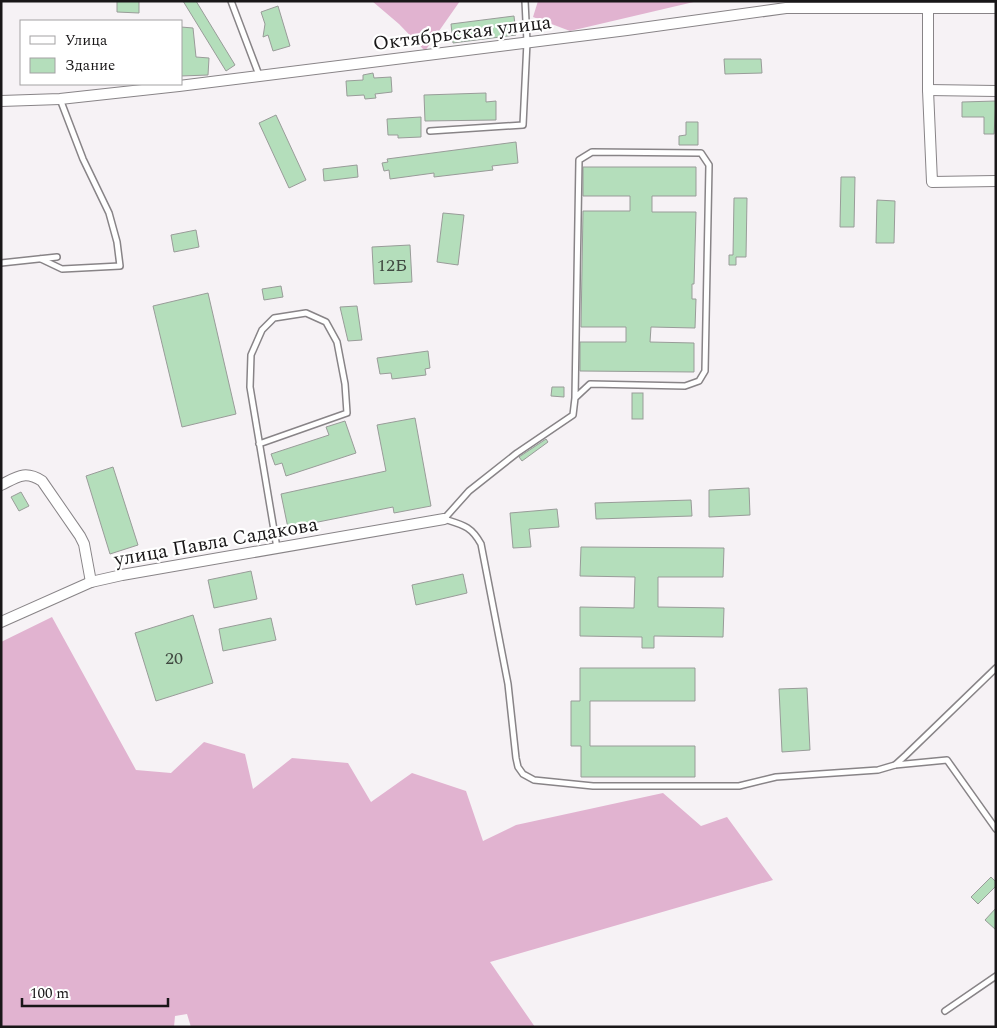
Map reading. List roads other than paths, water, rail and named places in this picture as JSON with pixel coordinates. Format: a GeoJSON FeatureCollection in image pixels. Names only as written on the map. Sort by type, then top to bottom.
{"type":"FeatureCollection","features":[{"type":"Feature","properties":{"kind":"street","name":"Октябрьская улица"},"geometry":{"type":"LineString","coordinates":[[182,85],[786,8],[928,9],[967,5],[996,8]]}},
{"type":"Feature","properties":{"kind":"street"},"geometry":{"type":"LineString","coordinates":[[928,9],[928,90],[932,182],[996,182]]}},
{"type":"Feature","properties":{"kind":"street","name":"Октябрьская улица"},"geometry":{"type":"LineString","coordinates":[[1,101],[60,99],[182,85]]}},
{"type":"Feature","properties":{"kind":"street"},"geometry":{"type":"LineString","coordinates":[[928,90],[996,90]]}},
{"type":"Feature","properties":{"kind":"street"},"geometry":{"type":"LineString","coordinates":[[1,485],[21,476],[34,476],[42,481],[84,544],[91,582]]}},
{"type":"Feature","properties":{"kind":"street","name":"улица Павла Садакова"},"geometry":{"type":"LineString","coordinates":[[1,622],[91,582],[444,519]]}},
{"type":"Feature","properties":{"kind":"lane"},"geometry":{"type":"LineString","coordinates":[[231,1],[259,75]]}},
{"type":"Feature","properties":{"kind":"lane"},"geometry":{"type":"LineString","coordinates":[[430,130],[523,125],[527,42],[525,1]]}},
{"type":"Feature","properties":{"kind":"lane"},"geometry":{"type":"LineString","coordinates":[[41,259],[62,269],[120,266],[109,213],[83,159],[60,99]]}},
{"type":"Feature","properties":{"kind":"lane"},"geometry":{"type":"LineString","coordinates":[[575,398],[590,384],[685,386],[699,381],[705,371],[709,165],[701,153],[592,152],[579,160],[575,398],[573,415],[517,453],[469,491],[444,519],[464,525],[475,533],[481,544],[508,684],[516,758],[518,767],[528,778],[592,786],[739,786],[776,777],[878,770],[895,765],[947,760],[996,829]]}},
{"type":"Feature","properties":{"kind":"lane"},"geometry":{"type":"LineString","coordinates":[[1,263],[57,257]]}},
{"type":"Feature","properties":{"kind":"lane"},"geometry":{"type":"LineString","coordinates":[[259,444],[347,413],[345,384],[337,342],[326,322],[306,313],[274,318],[262,330],[251,354],[250,387],[259,444],[277,548]]}},
{"type":"Feature","properties":{"kind":"lane"},"geometry":{"type":"LineString","coordinates":[[895,765],[996,668]]}},
{"type":"Feature","properties":{"kind":"lane"},"geometry":{"type":"LineString","coordinates":[[945,1011],[996,976]]}}]}
